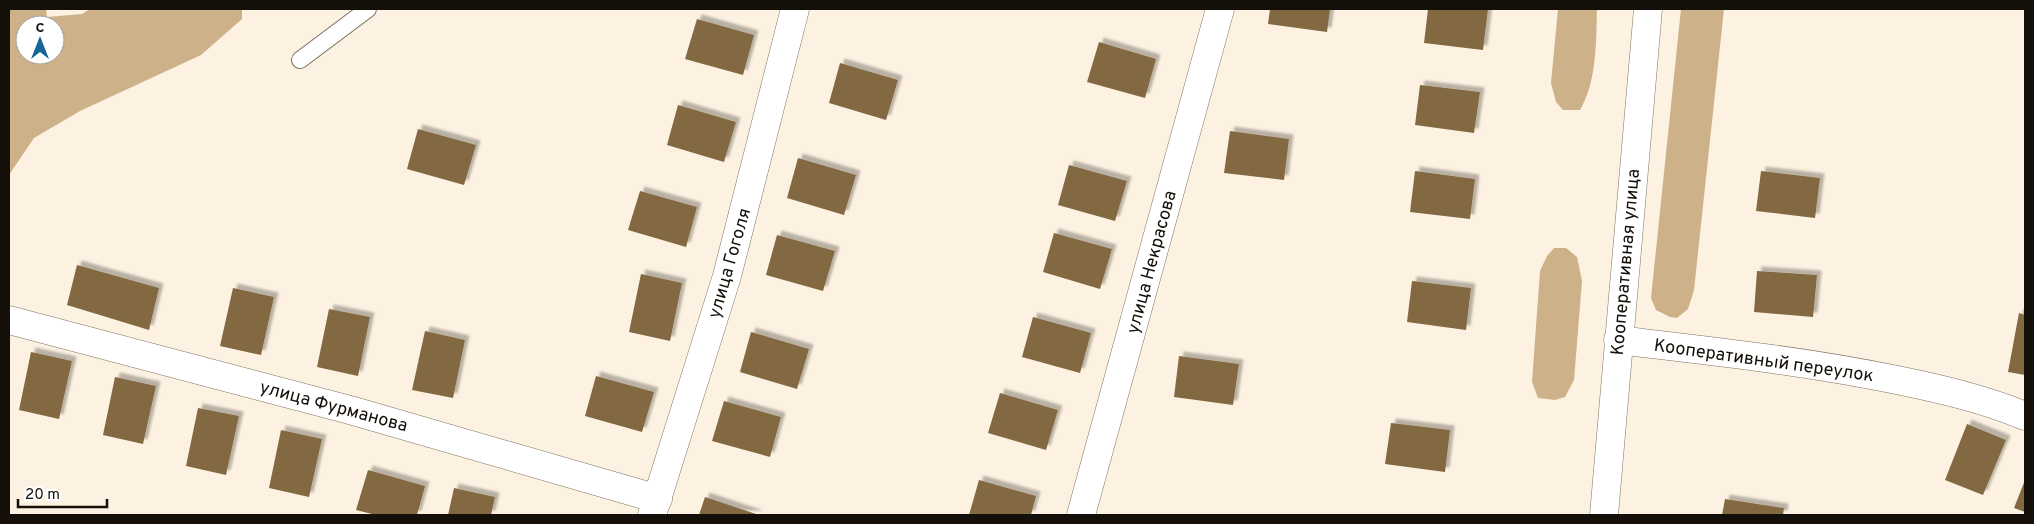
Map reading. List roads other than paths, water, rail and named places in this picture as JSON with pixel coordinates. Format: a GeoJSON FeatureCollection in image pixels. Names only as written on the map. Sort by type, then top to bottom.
{"type":"FeatureCollection","features":[{"type":"Feature","properties":{"kind":"street","name":"улица Гоголя"},"geometry":{"type":"LineString","coordinates":[[655,507],[727,276],[795,9]]}},
{"type":"Feature","properties":{"kind":"street","name":"улица Некрасова"},"geometry":{"type":"LineString","coordinates":[[1081,515],[1220,9]]}},
{"type":"Feature","properties":{"kind":"street","name":"Кооперативная улица"},"geometry":{"type":"LineString","coordinates":[[1604,515],[1648,9]]}},
{"type":"Feature","properties":{"kind":"street","name":"улица Фурманова"},"geometry":{"type":"LineString","coordinates":[[9,320],[350,410],[655,507]]}},
{"type":"Feature","properties":{"kind":"street","name":"Кооперативный переулок"},"geometry":{"type":"LineString","coordinates":[[1618,340],[1791,360],[1878,376],[1939,388],[1993,403],[2025,416]]}},
{"type":"Feature","properties":{"kind":"lane"},"geometry":{"type":"LineString","coordinates":[[300,60],[368,9]]}}]}
